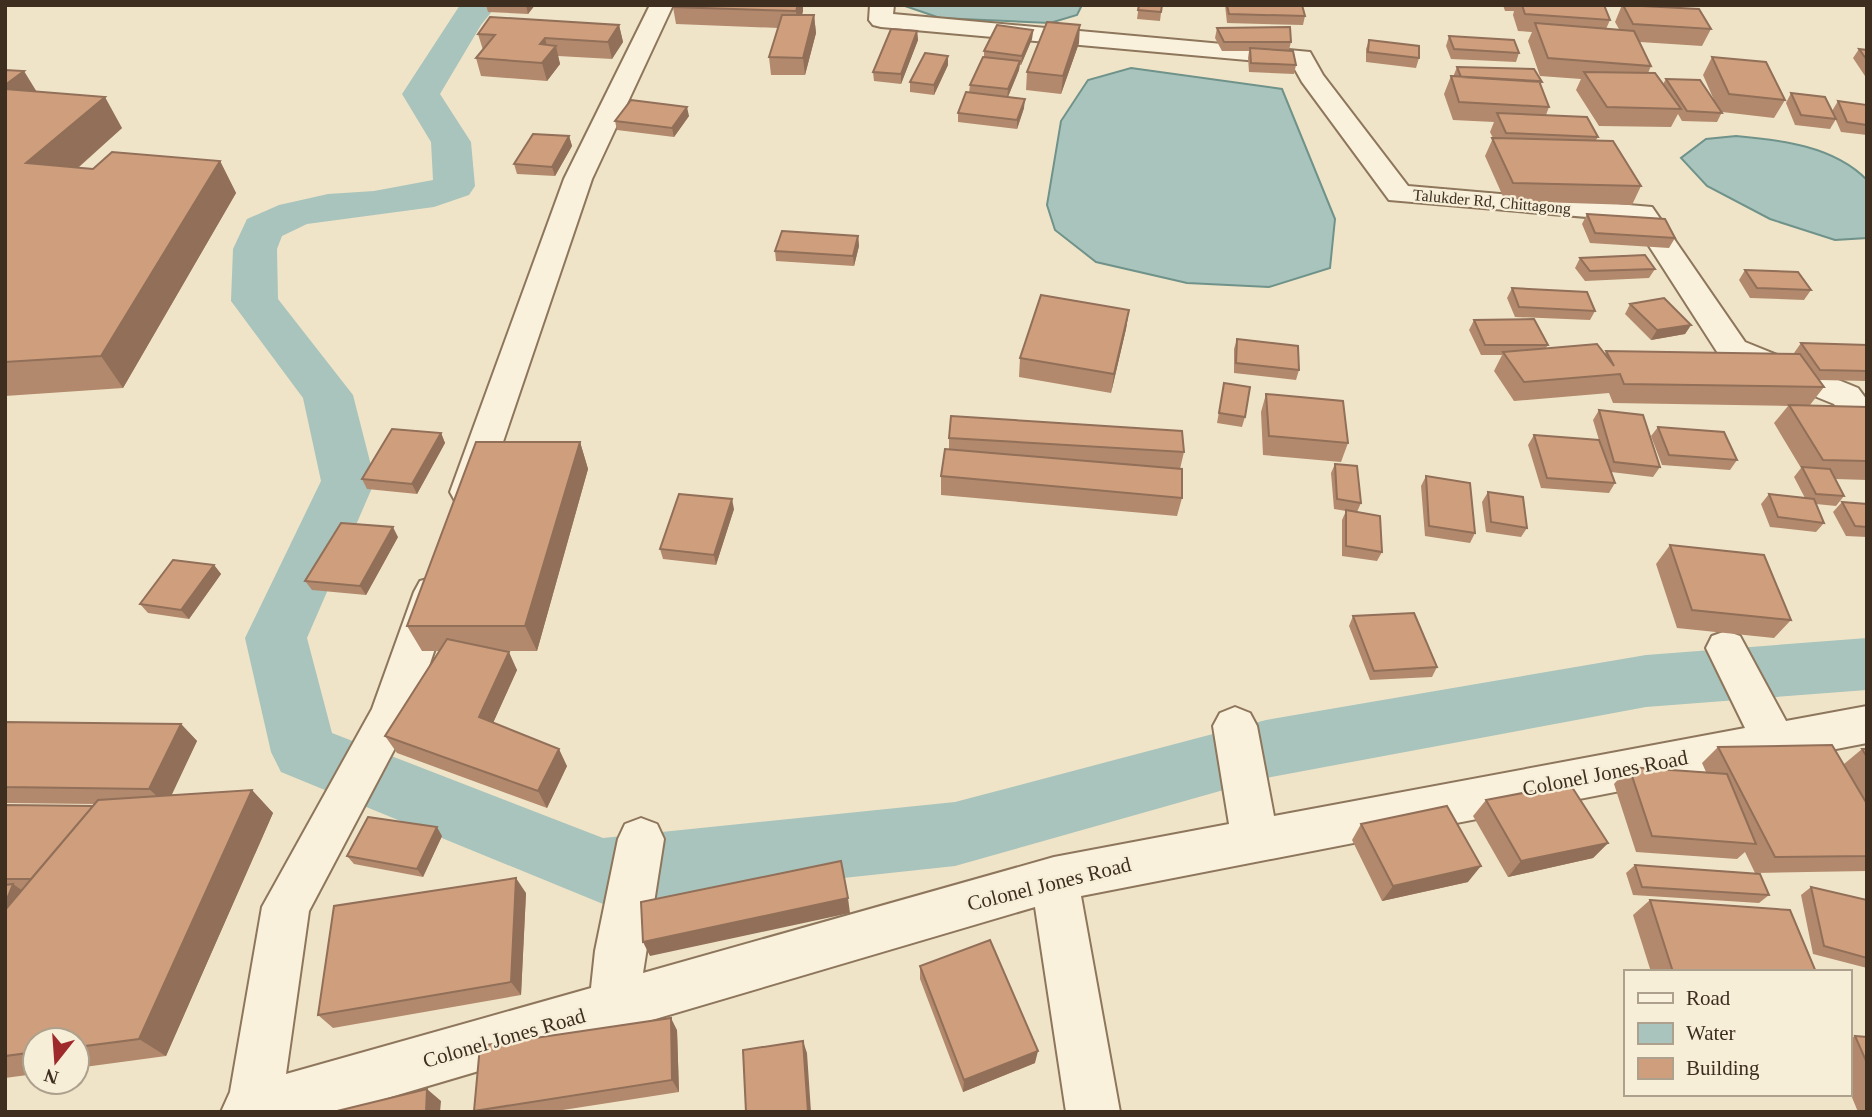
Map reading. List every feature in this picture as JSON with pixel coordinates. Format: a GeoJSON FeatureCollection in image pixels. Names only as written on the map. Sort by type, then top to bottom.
{"type":"FeatureCollection","features":[{"type":"Feature","properties":{"kind":"street"},"geometry":{"type":"LineString","coordinates":[[459,519],[578,179],[662,5]]}},
{"type":"Feature","properties":{"kind":"street","name":"Talukder Rd, Chittagong"},"geometry":{"type":"LineString","coordinates":[[882,5],[881,20],[1301,57],[1311,77],[1399,194],[1642,213],[1733,350],[1846,396],[1867,425]]}},
{"type":"Feature","properties":{"kind":"street"},"geometry":{"type":"LineString","coordinates":[[251,1111],[286,907],[392,714],[446,558]]}},
{"type":"Feature","properties":{"kind":"street"},"geometry":{"type":"LineString","coordinates":[[1726,648],[1772,739]]}},
{"type":"Feature","properties":{"kind":"street","name":"Colonel Jones Road"},"geometry":{"type":"LineString","coordinates":[[251,1111],[1054,878],[1253,832],[1867,723]]}},
{"type":"Feature","properties":{"kind":"street"},"geometry":{"type":"LineString","coordinates":[[1235,726],[1253,832]]}},
{"type":"Feature","properties":{"kind":"street"},"geometry":{"type":"LineString","coordinates":[[614,1006],[620,951],[642,839]]}},
{"type":"Feature","properties":{"kind":"street"},"geometry":{"type":"LineString","coordinates":[[1054,878],[1093,1112]]}},
{"type":"Feature","properties":{"kind":"water"},"geometry":{"type":"Polygon","coordinates":[[[1082,5],[1077,15],[1050,23],[940,18],[905,6],[1082,5]]]}},
{"type":"Feature","properties":{"kind":"water"},"geometry":{"type":"Polygon","coordinates":[[[1131,68],[1282,89],[1335,219],[1330,268],[1269,287],[1187,283],[1096,262],[1055,230],[1047,205],[1061,121],[1088,80],[1131,68]]]}},
{"type":"Feature","properties":{"kind":"water"},"geometry":{"type":"Polygon","coordinates":[[[1736,136],[1806,147],[1839,159],[1854,169],[1867,180],[1867,238],[1835,240],[1770,219],[1707,186],[1681,158],[1706,139],[1736,136]]]}},
{"type":"Feature","properties":{"kind":"building"},"geometry":{"type":"Polygon","coordinates":[[[673,5],[798,5],[796,11],[673,5]]]}},
{"type":"Feature","properties":{"kind":"building"},"geometry":{"type":"Polygon","coordinates":[[[1139,5],[1162,5],[1161,12],[1138,10],[1139,5]]]}},
{"type":"Feature","properties":{"kind":"building"},"geometry":{"type":"Polygon","coordinates":[[[1227,5],[1302,5],[1305,16],[1229,14],[1227,5]]]}},
{"type":"Feature","properties":{"kind":"building"},"geometry":{"type":"Polygon","coordinates":[[[1522,5],[1604,5],[1610,20],[1525,14],[1522,5]]]}},
{"type":"Feature","properties":{"kind":"building"},"geometry":{"type":"Polygon","coordinates":[[[1623,5],[1699,9],[1711,29],[1633,24],[1623,5]]]}},
{"type":"Feature","properties":{"kind":"building"},"geometry":{"type":"Polygon","coordinates":[[[782,15],[814,15],[803,58],[769,57],[782,15]]]}},
{"type":"Feature","properties":{"kind":"building"},"geometry":{"type":"Polygon","coordinates":[[[490,17],[619,25],[608,42],[545,38],[540,44],[556,46],[542,63],[476,58],[495,35],[478,34],[490,17]]]}},
{"type":"Feature","properties":{"kind":"building"},"geometry":{"type":"Polygon","coordinates":[[[1047,22],[1080,25],[1063,76],[1027,72],[1047,22]]]}},
{"type":"Feature","properties":{"kind":"building"},"geometry":{"type":"Polygon","coordinates":[[[1535,23],[1634,31],[1651,66],[1548,58],[1535,23]]]}},
{"type":"Feature","properties":{"kind":"building"},"geometry":{"type":"Polygon","coordinates":[[[997,25],[1033,30],[1022,56],[984,51],[997,25]]]}},
{"type":"Feature","properties":{"kind":"building"},"geometry":{"type":"Polygon","coordinates":[[[1290,27],[1291,42],[1224,42],[1217,28],[1290,27]]]}},
{"type":"Feature","properties":{"kind":"building"},"geometry":{"type":"Polygon","coordinates":[[[891,29],[917,31],[901,74],[873,72],[891,29]]]}},
{"type":"Feature","properties":{"kind":"building"},"geometry":{"type":"Polygon","coordinates":[[[1449,36],[1514,40],[1519,53],[1454,49],[1449,36]]]}},
{"type":"Feature","properties":{"kind":"building"},"geometry":{"type":"Polygon","coordinates":[[[1369,40],[1419,46],[1419,58],[1368,52],[1369,40]]]}},
{"type":"Feature","properties":{"kind":"building"},"geometry":{"type":"Polygon","coordinates":[[[1250,48],[1293,51],[1296,65],[1251,63],[1250,48]]]}},
{"type":"Feature","properties":{"kind":"building"},"geometry":{"type":"Polygon","coordinates":[[[1859,49],[1867,50],[1867,60],[1859,49]]]}},
{"type":"Feature","properties":{"kind":"building"},"geometry":{"type":"Polygon","coordinates":[[[925,53],[948,56],[934,85],[910,82],[925,53]]]}},
{"type":"Feature","properties":{"kind":"building"},"geometry":{"type":"Polygon","coordinates":[[[983,57],[1020,61],[1008,89],[970,85],[983,57]]]}},
{"type":"Feature","properties":{"kind":"building"},"geometry":{"type":"Polygon","coordinates":[[[1712,57],[1766,62],[1785,100],[1729,94],[1712,57]]]}},
{"type":"Feature","properties":{"kind":"building"},"geometry":{"type":"Polygon","coordinates":[[[1457,67],[1534,69],[1542,82],[1461,77],[1457,67]]]}},
{"type":"Feature","properties":{"kind":"building"},"geometry":{"type":"Polygon","coordinates":[[[5,70],[24,71],[5,85],[5,70]]]}},
{"type":"Feature","properties":{"kind":"building"},"geometry":{"type":"Polygon","coordinates":[[[1584,72],[1655,73],[1681,109],[1607,107],[1584,72]]]}},
{"type":"Feature","properties":{"kind":"building"},"geometry":{"type":"Polygon","coordinates":[[[1451,76],[1539,81],[1549,107],[1459,102],[1451,76]]]}},
{"type":"Feature","properties":{"kind":"building"},"geometry":{"type":"Polygon","coordinates":[[[1666,79],[1700,80],[1722,113],[1687,111],[1666,79]]]}},
{"type":"Feature","properties":{"kind":"building"},"geometry":{"type":"Polygon","coordinates":[[[5,89],[105,97],[26,163],[93,169],[112,152],[220,161],[101,356],[5,362],[5,89]]]}},
{"type":"Feature","properties":{"kind":"building"},"geometry":{"type":"Polygon","coordinates":[[[966,92],[1025,99],[1017,120],[958,113],[966,92]]]}},
{"type":"Feature","properties":{"kind":"building"},"geometry":{"type":"Polygon","coordinates":[[[1791,93],[1825,97],[1836,119],[1801,115],[1791,93]]]}},
{"type":"Feature","properties":{"kind":"building"},"geometry":{"type":"Polygon","coordinates":[[[631,100],[687,107],[672,128],[615,121],[631,100]]]}},
{"type":"Feature","properties":{"kind":"building"},"geometry":{"type":"Polygon","coordinates":[[[1838,101],[1867,105],[1867,125],[1847,122],[1838,101]]]}},
{"type":"Feature","properties":{"kind":"building"},"geometry":{"type":"Polygon","coordinates":[[[1497,113],[1587,117],[1598,137],[1506,133],[1497,113]]]}},
{"type":"Feature","properties":{"kind":"building"},"geometry":{"type":"Polygon","coordinates":[[[533,134],[569,136],[552,167],[514,164],[533,134]]]}},
{"type":"Feature","properties":{"kind":"building"},"geometry":{"type":"Polygon","coordinates":[[[1492,138],[1613,141],[1641,186],[1513,183],[1492,138]]]}},
{"type":"Feature","properties":{"kind":"building"},"geometry":{"type":"Polygon","coordinates":[[[1587,214],[1665,219],[1675,238],[1595,233],[1587,214]]]}},
{"type":"Feature","properties":{"kind":"building"},"geometry":{"type":"Polygon","coordinates":[[[782,231],[858,236],[853,256],[775,251],[782,231]]]}},
{"type":"Feature","properties":{"kind":"building"},"geometry":{"type":"Polygon","coordinates":[[[1645,255],[1655,269],[1590,271],[1580,258],[1645,255]]]}},
{"type":"Feature","properties":{"kind":"building"},"geometry":{"type":"Polygon","coordinates":[[[1745,270],[1798,272],[1811,290],[1757,288],[1745,270]]]}},
{"type":"Feature","properties":{"kind":"building"},"geometry":{"type":"Polygon","coordinates":[[[1512,288],[1587,292],[1595,311],[1519,307],[1512,288]]]}},
{"type":"Feature","properties":{"kind":"building"},"geometry":{"type":"Polygon","coordinates":[[[1041,295],[1129,310],[1114,374],[1020,358],[1041,295]]]}},
{"type":"Feature","properties":{"kind":"building"},"geometry":{"type":"Polygon","coordinates":[[[1664,298],[1691,325],[1657,330],[1630,304],[1664,298]]]}},
{"type":"Feature","properties":{"kind":"building"},"geometry":{"type":"Polygon","coordinates":[[[1534,319],[1548,345],[1485,345],[1474,320],[1534,319]]]}},
{"type":"Feature","properties":{"kind":"building"},"geometry":{"type":"Polygon","coordinates":[[[1237,339],[1298,346],[1299,370],[1236,363],[1237,339]]]}},
{"type":"Feature","properties":{"kind":"building"},"geometry":{"type":"Polygon","coordinates":[[[1801,343],[1867,345],[1867,371],[1820,370],[1801,343]]]}},
{"type":"Feature","properties":{"kind":"building"},"geometry":{"type":"Polygon","coordinates":[[[1597,344],[1614,366],[1606,351],[1800,354],[1824,387],[1624,384],[1620,374],[1524,382],[1503,352],[1597,344]]]}},
{"type":"Feature","properties":{"kind":"building"},"geometry":{"type":"Polygon","coordinates":[[[1224,383],[1250,387],[1245,417],[1219,413],[1224,383]]]}},
{"type":"Feature","properties":{"kind":"building"},"geometry":{"type":"Polygon","coordinates":[[[1266,394],[1343,401],[1348,443],[1269,436],[1266,394]]]}},
{"type":"Feature","properties":{"kind":"building"},"geometry":{"type":"Polygon","coordinates":[[[1789,405],[1867,407],[1867,461],[1823,460],[1789,405]]]}},
{"type":"Feature","properties":{"kind":"building"},"geometry":{"type":"Polygon","coordinates":[[[1599,410],[1643,415],[1660,467],[1614,462],[1599,410]]]}},
{"type":"Feature","properties":{"kind":"building"},"geometry":{"type":"Polygon","coordinates":[[[951,416],[1182,431],[1184,452],[949,438],[951,416]]]}},
{"type":"Feature","properties":{"kind":"building"},"geometry":{"type":"Polygon","coordinates":[[[1658,427],[1724,432],[1737,460],[1669,455],[1658,427]]]}},
{"type":"Feature","properties":{"kind":"building"},"geometry":{"type":"Polygon","coordinates":[[[392,429],[441,433],[412,484],[362,479],[392,429]]]}},
{"type":"Feature","properties":{"kind":"building"},"geometry":{"type":"Polygon","coordinates":[[[1534,435],[1599,440],[1615,483],[1547,478],[1534,435]]]}},
{"type":"Feature","properties":{"kind":"building"},"geometry":{"type":"Polygon","coordinates":[[[476,442],[580,442],[525,626],[407,626],[476,442]]]}},
{"type":"Feature","properties":{"kind":"building"},"geometry":{"type":"Polygon","coordinates":[[[945,449],[1182,469],[1182,498],[941,476],[945,449]]]}},
{"type":"Feature","properties":{"kind":"building"},"geometry":{"type":"Polygon","coordinates":[[[1335,464],[1357,466],[1361,503],[1337,499],[1335,464]]]}},
{"type":"Feature","properties":{"kind":"building"},"geometry":{"type":"Polygon","coordinates":[[[1802,467],[1830,469],[1844,496],[1816,494],[1802,467]]]}},
{"type":"Feature","properties":{"kind":"building"},"geometry":{"type":"Polygon","coordinates":[[[1426,476],[1470,483],[1475,533],[1429,526],[1426,476]]]}},
{"type":"Feature","properties":{"kind":"building"},"geometry":{"type":"Polygon","coordinates":[[[1488,492],[1523,497],[1527,528],[1491,522],[1488,492]]]}},
{"type":"Feature","properties":{"kind":"building"},"geometry":{"type":"Polygon","coordinates":[[[679,494],[732,499],[714,555],[660,549],[679,494]]]}},
{"type":"Feature","properties":{"kind":"building"},"geometry":{"type":"Polygon","coordinates":[[[1769,494],[1814,499],[1824,523],[1778,517],[1769,494]]]}},
{"type":"Feature","properties":{"kind":"building"},"geometry":{"type":"Polygon","coordinates":[[[1842,502],[1867,504],[1867,527],[1855,526],[1842,502]]]}},
{"type":"Feature","properties":{"kind":"building"},"geometry":{"type":"Polygon","coordinates":[[[1346,510],[1380,516],[1382,552],[1346,546],[1346,510]]]}},
{"type":"Feature","properties":{"kind":"building"},"geometry":{"type":"Polygon","coordinates":[[[341,523],[393,527],[360,586],[305,581],[341,523]]]}},
{"type":"Feature","properties":{"kind":"building"},"geometry":{"type":"Polygon","coordinates":[[[1670,545],[1764,555],[1791,620],[1692,610],[1670,545]]]}},
{"type":"Feature","properties":{"kind":"building"},"geometry":{"type":"Polygon","coordinates":[[[173,560],[214,565],[181,610],[140,604],[173,560]]]}},
{"type":"Feature","properties":{"kind":"building"},"geometry":{"type":"Polygon","coordinates":[[[1414,613],[1437,667],[1374,671],[1353,616],[1414,613]]]}},
{"type":"Feature","properties":{"kind":"building"},"geometry":{"type":"Polygon","coordinates":[[[447,639],[509,652],[479,717],[559,749],[538,791],[385,736],[447,639]]]}},
{"type":"Feature","properties":{"kind":"building"},"geometry":{"type":"Polygon","coordinates":[[[5,722],[181,724],[149,789],[5,787],[5,722]]]}},
{"type":"Feature","properties":{"kind":"building"},"geometry":{"type":"Polygon","coordinates":[[[1832,745],[1867,804],[1867,856],[1775,857],[1718,747],[1832,745]]]}},
{"type":"Feature","properties":{"kind":"building"},"geometry":{"type":"Polygon","coordinates":[[[1629,767],[1727,774],[1756,844],[1652,836],[1629,767]]]}},
{"type":"Feature","properties":{"kind":"building"},"geometry":{"type":"Polygon","coordinates":[[[1570,784],[1608,843],[1521,861],[1486,800],[1570,784]]]}},
{"type":"Feature","properties":{"kind":"building"},"geometry":{"type":"Polygon","coordinates":[[[252,790],[139,1039],[91,1045],[91,1026],[21,1026],[21,1054],[5,1056],[5,910],[98,800],[252,790]]]}},
{"type":"Feature","properties":{"kind":"building"},"geometry":{"type":"Polygon","coordinates":[[[5,805],[93,806],[31,879],[5,879],[5,805]]]}},
{"type":"Feature","properties":{"kind":"building"},"geometry":{"type":"Polygon","coordinates":[[[1447,806],[1481,866],[1393,886],[1361,824],[1447,806]]]}},
{"type":"Feature","properties":{"kind":"building"},"geometry":{"type":"Polygon","coordinates":[[[368,817],[437,827],[417,869],[347,856],[368,817]]]}},
{"type":"Feature","properties":{"kind":"building"},"geometry":{"type":"Polygon","coordinates":[[[841,861],[848,898],[643,942],[641,902],[841,861]]]}},
{"type":"Feature","properties":{"kind":"building"},"geometry":{"type":"Polygon","coordinates":[[[1635,865],[1760,874],[1769,895],[1642,887],[1635,865]]]}},
{"type":"Feature","properties":{"kind":"building"},"geometry":{"type":"Polygon","coordinates":[[[516,878],[511,982],[318,1015],[334,906],[516,878]]]}},
{"type":"Feature","properties":{"kind":"building"},"geometry":{"type":"Polygon","coordinates":[[[13,884],[5,904],[5,885],[13,884]]]}},
{"type":"Feature","properties":{"kind":"building"},"geometry":{"type":"Polygon","coordinates":[[[1811,887],[1867,900],[1867,958],[1824,946],[1811,887]]]}},
{"type":"Feature","properties":{"kind":"building"},"geometry":{"type":"Polygon","coordinates":[[[1650,900],[1790,910],[1815,970],[1672,970],[1650,900]]]}},
{"type":"Feature","properties":{"kind":"building"},"geometry":{"type":"Polygon","coordinates":[[[990,940],[1038,1051],[964,1080],[920,966],[990,940]]]}},
{"type":"Feature","properties":{"kind":"building"},"geometry":{"type":"Polygon","coordinates":[[[671,1018],[672,1080],[474,1111],[480,1046],[671,1018]]]}},
{"type":"Feature","properties":{"kind":"building"},"geometry":{"type":"Polygon","coordinates":[[[1855,1036],[1867,1037],[1867,1063],[1855,1036]]]}},
{"type":"Feature","properties":{"kind":"building"},"geometry":{"type":"Polygon","coordinates":[[[803,1041],[808,1112],[746,1112],[743,1050],[803,1041]]]}},
{"type":"Feature","properties":{"kind":"building"},"geometry":{"type":"Polygon","coordinates":[[[427,1089],[426,1112],[333,1112],[427,1089]]]}},
{"type":"Feature","properties":{"kind":"waterway"},"geometry":{"type":"LineString","coordinates":[[480,5],[466,20],[421,94],[451,142],[454,186],[434,194],[374,204],[328,207],[294,214],[263,228],[255,249],[255,301],[328,395],[348,481],[276,638],[304,752],[603,871],[955,834],[1266,749],[1646,681],[1867,664]]}}]}
